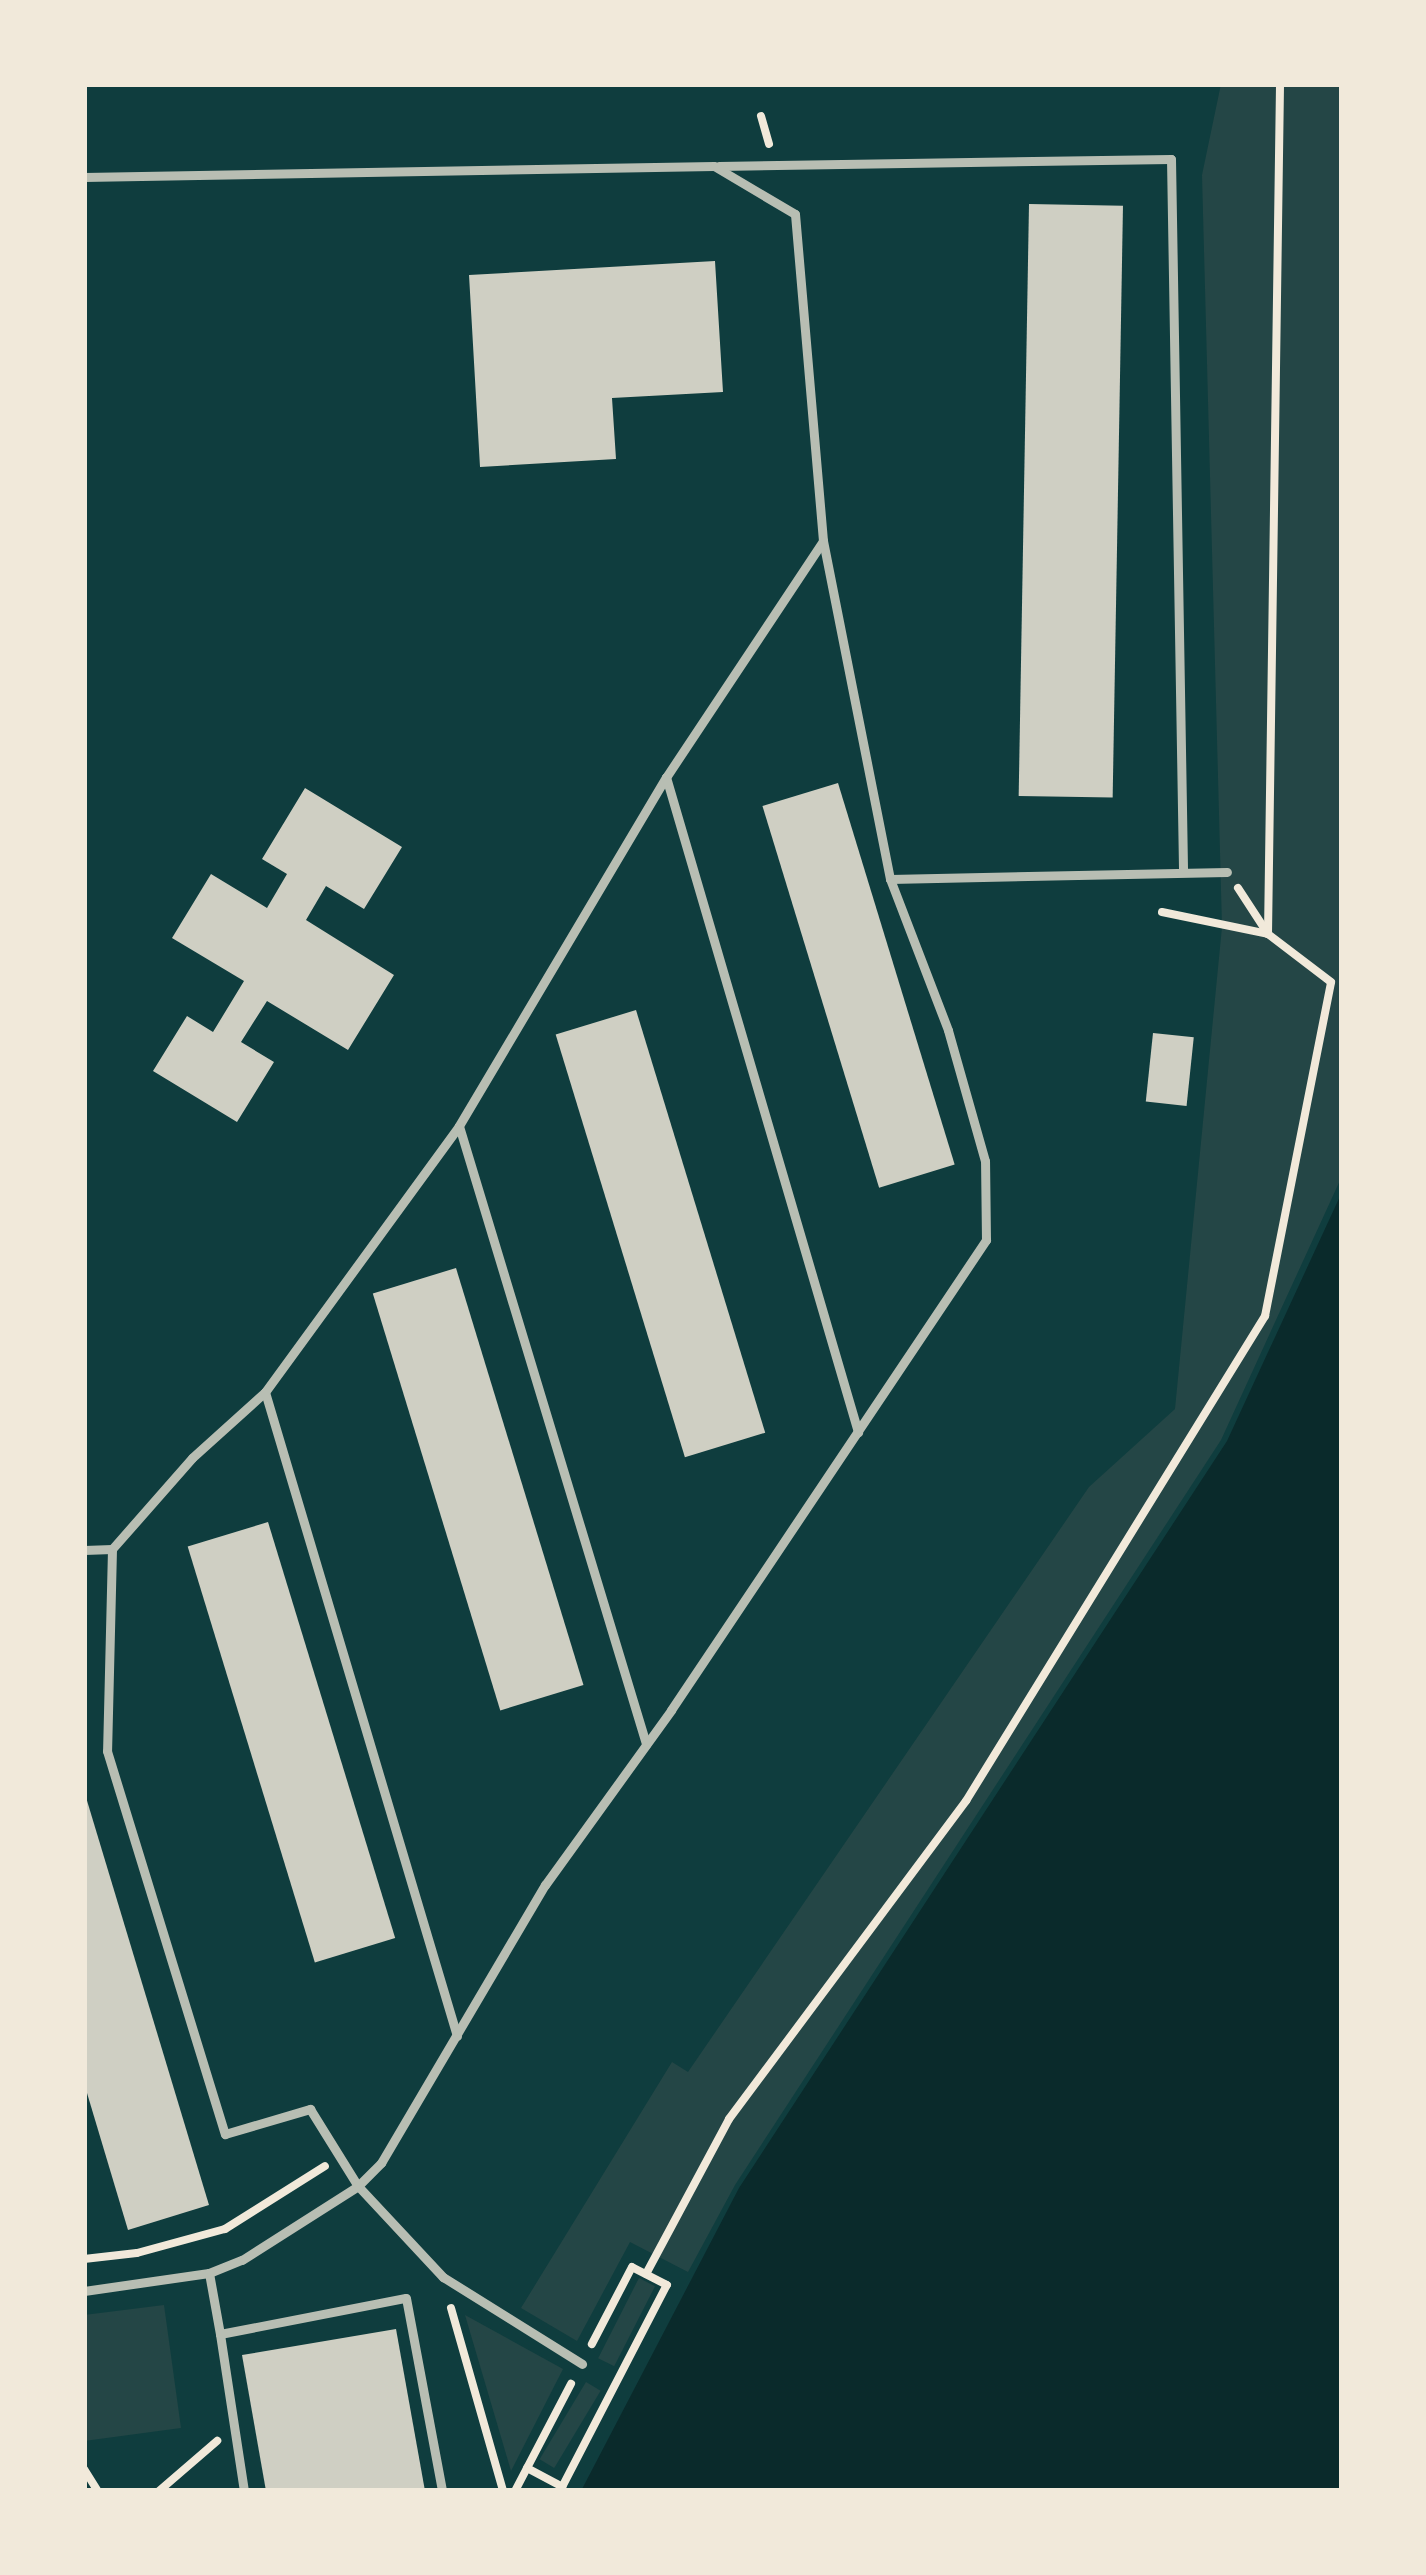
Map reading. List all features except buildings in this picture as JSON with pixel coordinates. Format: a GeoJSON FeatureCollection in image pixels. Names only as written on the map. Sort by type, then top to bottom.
{"type":"FeatureCollection","features":[{"type":"Feature","properties":{"kind":"lane"},"geometry":{"type":"LineString","coordinates":[[84,177],[1171,159],[1184,870]]}},
{"type":"Feature","properties":{"kind":"lane"},"geometry":{"type":"LineString","coordinates":[[84,2291],[209,2273],[242,2260],[358,2186],[381,2163],[544,1885],[646,1744],[986,1240],[985,1162],[948,1030],[890,879],[823,541],[795,214],[714,166]]}},
{"type":"Feature","properties":{"kind":"lane"},"geometry":{"type":"LineString","coordinates":[[582,2364],[443,2277],[358,2186],[310,2109],[225,2134],[107,1751],[112,1550],[192,1458],[265,1392],[459,1126],[666,777],[823,541]]}},
{"type":"Feature","properties":{"kind":"lane"},"geometry":{"type":"LineString","coordinates":[[666,777],[858,1432]]}},
{"type":"Feature","properties":{"kind":"lane"},"geometry":{"type":"LineString","coordinates":[[890,879],[1227,872]]}},
{"type":"Feature","properties":{"kind":"lane"},"geometry":{"type":"LineString","coordinates":[[459,1126],[646,1744]]}},
{"type":"Feature","properties":{"kind":"lane"},"geometry":{"type":"LineString","coordinates":[[265,1392],[457,2036]]}},
{"type":"Feature","properties":{"kind":"lane"},"geometry":{"type":"LineString","coordinates":[[84,1550],[112,1550]]}},
{"type":"Feature","properties":{"kind":"lane"},"geometry":{"type":"LineString","coordinates":[[209,2273],[244,2491]]}},
{"type":"Feature","properties":{"kind":"lane"},"geometry":{"type":"LineString","coordinates":[[220,2334],[406,2298],[442,2491]]}},
{"type":"Feature","properties":{"kind":"path"},"geometry":{"type":"LineString","coordinates":[[1268,934],[1280,84]]}},
{"type":"Feature","properties":{"kind":"path"},"geometry":{"type":"LineString","coordinates":[[646,2274],[729,2120],[966,1801],[1265,1316],[1331,982],[1268,934],[1227,872]]}},
{"type":"Feature","properties":{"kind":"path"},"geometry":{"type":"LineString","coordinates":[[1162,912],[1268,934]]}},
{"type":"Feature","properties":{"kind":"path"},"geometry":{"type":"LineString","coordinates":[[84,2259],[137,2253],[225,2229],[340,2156]]}},
{"type":"Feature","properties":{"kind":"path"},"geometry":{"type":"LineString","coordinates":[[443,2277],[503,2491]]}},
{"type":"Feature","properties":{"kind":"path"},"geometry":{"type":"LineString","coordinates":[[159,2491],[234,2427]]}},
{"type":"Feature","properties":{"kind":"path"},"geometry":{"type":"LineString","coordinates":[[527,2468],[562,2487]]}},
{"type":"Feature","properties":{"kind":"path"},"geometry":{"type":"LineString","coordinates":[[84,2469],[98,2491]]}},
{"type":"Feature","properties":{"kind":"shaded area"},"geometry":{"type":"Polygon","coordinates":[[[1221,84],[1342,84],[1342,1176],[1221,1440],[735,2185],[688,2272],[630,2242],[577,2341],[521,2308],[672,2062],[688,2072],[1089,1487],[1175,1409],[1222,927],[1202,175],[1221,84]]]}},
{"type":"Feature","properties":{"kind":"shaded area"},"geometry":{"type":"Polygon","coordinates":[[[1342,1192],[1342,2491],[581,2491],[739,2188],[1227,1441],[1342,1192]]]}},
{"type":"Feature","properties":{"kind":"shaded area"},"geometry":{"type":"Polygon","coordinates":[[[639,2278],[655,2286],[614,2366],[598,2358],[639,2278]]]}},
{"type":"Feature","properties":{"kind":"shaded area"},"geometry":{"type":"Polygon","coordinates":[[[164,2305],[181,2428],[84,2441],[84,2315],[164,2305]]]}},
{"type":"Feature","properties":{"kind":"shaded area"},"geometry":{"type":"Polygon","coordinates":[[[465,2315],[563,2369],[511,2471],[465,2315]]]}},
{"type":"Feature","properties":{"kind":"shaded area"},"geometry":{"type":"Polygon","coordinates":[[[586,2382],[601,2391],[554,2468],[540,2459],[586,2382]]]}}]}
